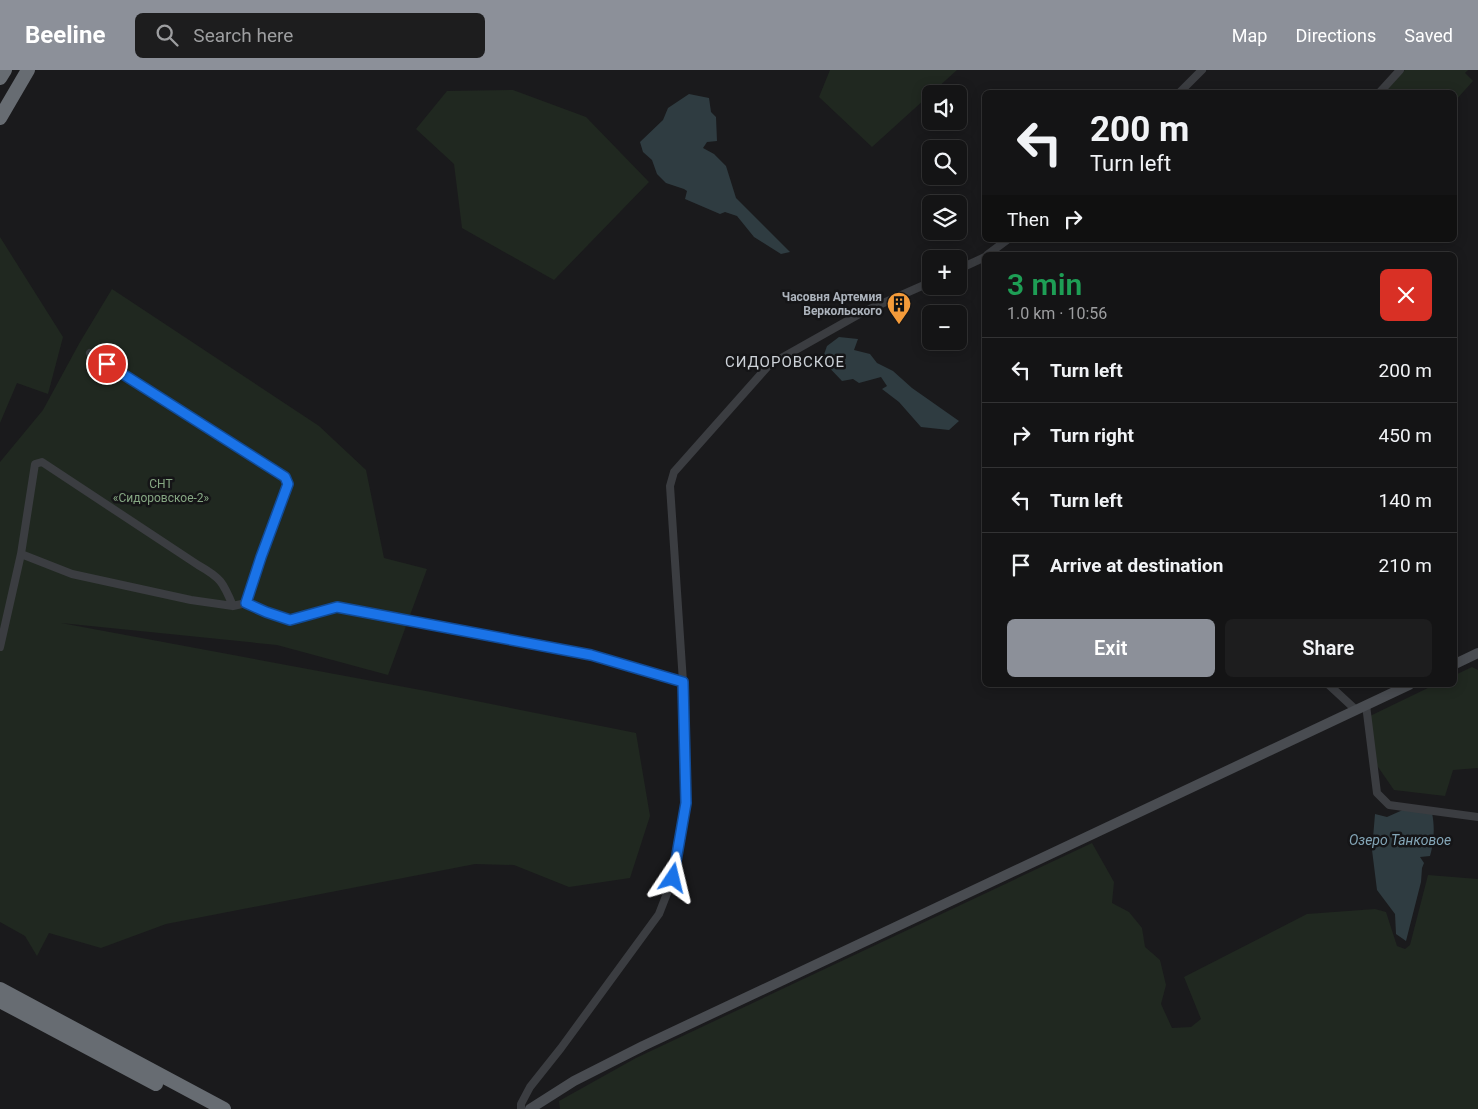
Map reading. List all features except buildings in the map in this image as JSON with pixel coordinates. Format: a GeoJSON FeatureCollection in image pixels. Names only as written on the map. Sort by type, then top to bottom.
{"type":"FeatureCollection","features":[{"type":"Feature","properties":{"kind":"highway"},"geometry":{"type":"LineString","coordinates":[[0,78],[5,70]]}},
{"type":"Feature","properties":{"kind":"highway"},"geometry":{"type":"LineString","coordinates":[[0,118],[28,70]]}},
{"type":"Feature","properties":{"kind":"highway"},"geometry":{"type":"LineString","coordinates":[[0,988],[224,1109]]}},
{"type":"Feature","properties":{"kind":"highway"},"geometry":{"type":"LineString","coordinates":[[0,1001],[204,1109]]}},
{"type":"Feature","properties":{"kind":"street"},"geometry":{"type":"LineString","coordinates":[[1182,90],[1202,70]]}},
{"type":"Feature","properties":{"kind":"street"},"geometry":{"type":"LineString","coordinates":[[1382,90],[1400,70]]}},
{"type":"Feature","properties":{"kind":"street"},"geometry":{"type":"LineString","coordinates":[[991,252],[1004,242]]}},
{"type":"Feature","properties":{"kind":"street"},"geometry":{"type":"LineString","coordinates":[[967,265],[982,258]]}},
{"type":"Feature","properties":{"kind":"street"},"geometry":{"type":"LineString","coordinates":[[521,1109],[521,1104],[530,1087],[561,1048],[658,914],[673,878],[686,803],[683,682],[670,486],[674,472],[769,365],[864,312],[922,286]]}},
{"type":"Feature","properties":{"kind":"street"},"geometry":{"type":"LineString","coordinates":[[90,353],[285,477],[288,484],[246,603]]}},
{"type":"Feature","properties":{"kind":"street"},"geometry":{"type":"LineString","coordinates":[[0,647],[21,554],[35,464],[42,462],[214,574],[223,582],[233,606]]}},
{"type":"Feature","properties":{"kind":"street"},"geometry":{"type":"LineString","coordinates":[[21,554],[72,574],[191,600],[233,606],[246,603],[290,620],[337,607],[591,655],[683,682]]}},
{"type":"Feature","properties":{"kind":"street"},"geometry":{"type":"LineString","coordinates":[[1457,663],[1478,653]]}},
{"type":"Feature","properties":{"kind":"street"},"geometry":{"type":"LineString","coordinates":[[1332,687],[1361,708],[1377,793],[1389,805],[1478,817]]}},
{"type":"Feature","properties":{"kind":"street"},"geometry":{"type":"LineString","coordinates":[[530,1109],[574,1081],[643,1046],[1405,687]]}},
{"type":"Feature","properties":{"kind":"green space"},"geometry":{"type":"Polygon","coordinates":[[[830,70],[957,70],[940,85],[922,85],[922,102],[872,147],[819,97],[830,70]]]}},
{"type":"Feature","properties":{"kind":"green space"},"geometry":{"type":"Polygon","coordinates":[[[1405,70],[1468,70],[1465,73],[1473,81],[1457,99],[1457,90],[1387,90],[1405,70]]]}},
{"type":"Feature","properties":{"kind":"green space"},"geometry":{"type":"Polygon","coordinates":[[[513,90],[586,117],[649,182],[554,280],[462,228],[454,164],[416,129],[447,91],[513,90]]]}},
{"type":"Feature","properties":{"kind":"green space"},"geometry":{"type":"Polygon","coordinates":[[[0,237],[63,337],[48,394],[17,383],[0,423],[0,237]]]}},
{"type":"Feature","properties":{"kind":"green space","name":"СНТ «Сидоровское-2»"},"geometry":{"type":"Polygon","coordinates":[[[112,289],[319,426],[366,470],[384,558],[427,569],[388,675],[277,645],[61,623],[426,691],[636,733],[650,816],[630,878],[569,887],[514,865],[475,864],[166,924],[101,948],[49,933],[37,956],[25,936],[0,922],[0,462],[43,410],[80,342],[112,289]]]}},
{"type":"Feature","properties":{"kind":"green space"},"geometry":{"type":"Polygon","coordinates":[[[1472,667],[1478,670],[1478,768],[1453,770],[1445,796],[1394,790],[1376,764],[1370,716],[1430,687],[1457,687],[1457,674],[1472,667]]]}},
{"type":"Feature","properties":{"kind":"green space"},"geometry":{"type":"Polygon","coordinates":[[[1092,843],[1114,882],[1112,903],[1129,912],[1142,928],[1145,947],[1160,960],[1166,985],[1161,1004],[1172,1028],[1191,1027],[1201,1019],[1184,977],[1307,914],[1375,909],[1386,912],[1397,946],[1405,949],[1410,945],[1428,875],[1478,879],[1478,1109],[560,1109],[559,1101],[636,1058],[1092,843]]]}},
{"type":"Feature","properties":{"kind":"water"},"geometry":{"type":"Polygon","coordinates":[[[689,94],[709,98],[711,112],[716,117],[717,141],[707,142],[703,148],[714,154],[726,166],[736,198],[790,252],[781,254],[754,237],[737,216],[725,212],[720,214],[685,199],[687,191],[666,183],[657,174],[652,160],[643,152],[640,142],[663,120],[668,108],[689,94]]]}},
{"type":"Feature","properties":{"kind":"water"},"geometry":{"type":"Polygon","coordinates":[[[839,337],[858,339],[854,350],[870,354],[877,363],[893,371],[912,388],[959,421],[949,430],[921,427],[899,402],[882,389],[887,386],[881,377],[859,383],[853,379],[842,381],[822,360],[827,346],[839,337]]]}},
{"type":"Feature","properties":{"kind":"water","name":"Озеро Танковое"},"geometry":{"type":"Polygon","coordinates":[[[1405,809],[1432,813],[1434,829],[1430,856],[1420,857],[1424,863],[1421,882],[1406,941],[1396,934],[1395,914],[1377,890],[1372,850],[1375,814],[1387,817],[1405,809]]]}},
{"type":"Feature","properties":{"kind":"place","name":"Часовня Артемия Веркольского"},"geometry":{"type":"Point","coordinates":[899,325]}},
{"type":"Feature","properties":{"kind":"district","name":"СИДОРОВСКОЕ"},"geometry":{"type":"Point","coordinates":[785,362]}},
{"type":"Feature","properties":{"kind":"route"},"geometry":{"type":"LineString","coordinates":[[107,364],[285,477],[288,484],[246,603],[290,620],[337,607],[591,655],[683,682],[686,803],[673,878]]}}]}
